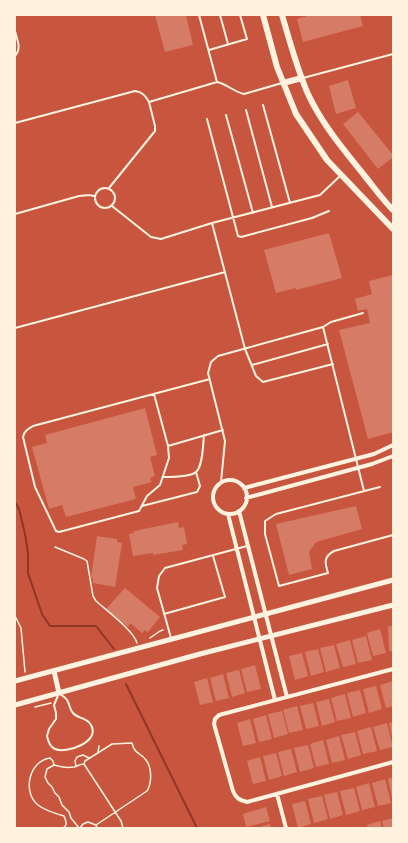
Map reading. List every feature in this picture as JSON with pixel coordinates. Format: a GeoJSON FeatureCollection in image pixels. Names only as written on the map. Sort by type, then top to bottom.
{"type":"FeatureCollection","features":[{"type":"Feature","properties":{"kind":"main road"},"geometry":{"type":"LineString","coordinates":[[263,15],[283,83],[296,114],[327,160],[393,229]]}},
{"type":"Feature","properties":{"kind":"main road"},"geometry":{"type":"LineString","coordinates":[[282,15],[308,94],[320,116],[338,143],[392,208]]}},
{"type":"Feature","properties":{"kind":"main road"},"geometry":{"type":"LineString","coordinates":[[283,83],[302,78]]}},
{"type":"Feature","properties":{"kind":"street"},"geometry":{"type":"LineString","coordinates":[[244,488],[374,454],[393,445]]}},
{"type":"Feature","properties":{"kind":"street"},"geometry":{"type":"LineString","coordinates":[[246,498],[388,460],[393,456]]}},
{"type":"Feature","properties":{"kind":"street"},"geometry":{"type":"LineString","coordinates":[[226,480],[235,481],[244,488],[246,498],[243,508],[238,511],[228,514],[220,511],[213,502],[213,492],[220,482],[226,480]]}},
{"type":"Feature","properties":{"kind":"street"},"geometry":{"type":"LineString","coordinates":[[238,511],[287,696]]}},
{"type":"Feature","properties":{"kind":"street"},"geometry":{"type":"LineString","coordinates":[[228,514],[275,700]]}},
{"type":"Feature","properties":{"kind":"street"},"geometry":{"type":"LineString","coordinates":[[15,681],[393,580]]}},
{"type":"Feature","properties":{"kind":"street"},"geometry":{"type":"LineString","coordinates":[[15,705],[259,639],[393,605]]}},
{"type":"Feature","properties":{"kind":"street"},"geometry":{"type":"LineString","coordinates":[[393,669],[219,714],[215,719],[214,724],[232,791],[236,797],[247,802],[393,762]]}},
{"type":"Feature","properties":{"kind":"street"},"geometry":{"type":"LineString","coordinates":[[54,671],[59,693]]}},
{"type":"Feature","properties":{"kind":"street"},"geometry":{"type":"LineString","coordinates":[[277,794],[286,828]]}},
{"type":"Feature","properties":{"kind":"lane"},"geometry":{"type":"LineString","coordinates":[[199,15],[217,82]]}},
{"type":"Feature","properties":{"kind":"lane"},"geometry":{"type":"LineString","coordinates":[[220,15],[228,44]]}},
{"type":"Feature","properties":{"kind":"lane"},"geometry":{"type":"LineString","coordinates":[[209,50],[247,40],[240,15]]}},
{"type":"Feature","properties":{"kind":"lane"},"geometry":{"type":"LineString","coordinates":[[15,31],[19,46],[18,53],[15,56]]}},
{"type":"Feature","properties":{"kind":"lane"},"geometry":{"type":"LineString","coordinates":[[302,78],[393,54]]}},
{"type":"Feature","properties":{"kind":"lane"},"geometry":{"type":"LineString","coordinates":[[148,102],[217,82],[225,84],[244,94],[283,83]]}},
{"type":"Feature","properties":{"kind":"lane"},"geometry":{"type":"LineString","coordinates":[[15,123],[135,91],[145,95],[155,126],[155,131],[109,188],[100,189],[94,196]]}},
{"type":"Feature","properties":{"kind":"lane"},"geometry":{"type":"LineString","coordinates":[[263,105],[290,203]]}},
{"type":"Feature","properties":{"kind":"lane"},"geometry":{"type":"LineString","coordinates":[[246,110],[272,208]]}},
{"type":"Feature","properties":{"kind":"lane"},"geometry":{"type":"LineString","coordinates":[[226,115],[253,212]]}},
{"type":"Feature","properties":{"kind":"lane"},"geometry":{"type":"LineString","coordinates":[[208,119],[238,236],[312,218],[329,211]]}},
{"type":"Feature","properties":{"kind":"lane"},"geometry":{"type":"LineString","coordinates":[[112,206],[151,237],[157,239],[165,238],[212,223],[320,195],[341,175]]}},
{"type":"Feature","properties":{"kind":"lane"},"geometry":{"type":"LineString","coordinates":[[94,196],[95,202],[99,207],[106,208],[112,206],[115,196],[109,188]]}},
{"type":"Feature","properties":{"kind":"lane"},"geometry":{"type":"LineString","coordinates":[[15,214],[78,196],[89,194],[94,196]]}},
{"type":"Feature","properties":{"kind":"lane"},"geometry":{"type":"LineString","coordinates":[[212,223],[245,349],[256,376],[263,382],[333,364]]}},
{"type":"Feature","properties":{"kind":"lane"},"geometry":{"type":"LineString","coordinates":[[15,328],[225,272]]}},
{"type":"Feature","properties":{"kind":"lane"},"geometry":{"type":"LineString","coordinates":[[220,482],[225,441],[208,372],[211,362],[218,356],[323,327],[331,322],[363,313]]}},
{"type":"Feature","properties":{"kind":"lane"},"geometry":{"type":"LineString","coordinates":[[323,327],[357,458],[364,491]]}},
{"type":"Feature","properties":{"kind":"lane"},"geometry":{"type":"LineString","coordinates":[[252,365],[328,344]]}},
{"type":"Feature","properties":{"kind":"lane"},"geometry":{"type":"LineString","coordinates":[[154,394],[168,446],[169,458],[160,485],[147,496],[139,511],[59,532],[56,531],[35,487],[23,437],[27,429],[33,426],[210,379]]}},
{"type":"Feature","properties":{"kind":"lane"},"geometry":{"type":"LineString","coordinates":[[168,446],[223,430]]}},
{"type":"Feature","properties":{"kind":"lane"},"geometry":{"type":"LineString","coordinates":[[163,477],[189,475],[196,472],[200,466],[204,435]]}},
{"type":"Feature","properties":{"kind":"lane"},"geometry":{"type":"LineString","coordinates":[[142,506],[197,492],[200,486],[196,472]]}},
{"type":"Feature","properties":{"kind":"lane"},"geometry":{"type":"LineString","coordinates":[[380,487],[276,514],[265,521],[265,534],[279,586],[328,573],[325,564],[326,558],[328,554],[334,551],[393,535]]}},
{"type":"Feature","properties":{"kind":"lane"},"geometry":{"type":"LineString","coordinates":[[172,639],[156,588],[159,576],[165,568],[248,546]]}},
{"type":"Feature","properties":{"kind":"lane"},"geometry":{"type":"LineString","coordinates":[[164,614],[225,597],[213,556]]}},
{"type":"Feature","properties":{"kind":"lane"},"geometry":{"type":"LineString","coordinates":[[59,693],[68,701],[75,715],[89,722],[91,725],[93,732],[87,743],[62,750],[52,747],[47,736],[47,732],[56,719],[54,704],[59,693]]}},
{"type":"Feature","properties":{"kind":"path"},"geometry":{"type":"LineString","coordinates":[[55,547],[87,561],[93,596],[96,601],[130,631],[136,638],[137,643],[141,642]]}},
{"type":"Feature","properties":{"kind":"path"},"geometry":{"type":"LineString","coordinates":[[15,616],[20,628],[25,673],[23,674]]}},
{"type":"Feature","properties":{"kind":"path"},"geometry":{"type":"LineString","coordinates":[[145,641],[160,630],[164,630]]}},
{"type":"Feature","properties":{"kind":"path"},"geometry":{"type":"LineString","coordinates":[[35,706],[43,705]]}},
{"type":"Feature","properties":{"kind":"path"},"geometry":{"type":"LineString","coordinates":[[81,764],[82,760],[85,761],[112,744],[132,743],[134,751],[146,760],[149,767],[151,781],[150,786],[146,791],[96,825]]}},
{"type":"Feature","properties":{"kind":"path"},"geometry":{"type":"LineString","coordinates":[[98,752],[99,746]]}},
{"type":"Feature","properties":{"kind":"path"},"geometry":{"type":"LineString","coordinates":[[76,766],[75,761],[77,757],[83,755],[88,758]]}},
{"type":"Feature","properties":{"kind":"path"},"geometry":{"type":"LineString","coordinates":[[54,765],[50,758],[45,759],[34,768],[30,782],[30,790],[38,805],[64,816],[66,821],[65,827],[63,828]]}},
{"type":"Feature","properties":{"kind":"path"},"geometry":{"type":"LineString","coordinates":[[84,764],[121,821],[123,828]]}},
{"type":"Feature","properties":{"kind":"path"},"geometry":{"type":"LineString","coordinates":[[84,764],[69,768],[54,765],[47,769],[45,777],[59,797],[62,805],[80,828],[83,824],[88,822],[96,825]]}},
{"type":"Feature","properties":{"kind":"building"},"geometry":{"type":"Polygon","coordinates":[[[155,15],[186,15],[193,45],[165,52],[155,15]]]}},
{"type":"Feature","properties":{"kind":"building"},"geometry":{"type":"Polygon","coordinates":[[[311,15],[360,15],[363,26],[303,42],[297,19],[311,15]]]}},
{"type":"Feature","properties":{"kind":"building"},"geometry":{"type":"Polygon","coordinates":[[[348,80],[356,108],[336,114],[329,86],[348,80]]]}},
{"type":"Feature","properties":{"kind":"building"},"geometry":{"type":"Polygon","coordinates":[[[358,112],[393,155],[393,157],[378,169],[343,124],[358,112]]]}},
{"type":"Feature","properties":{"kind":"building"},"geometry":{"type":"Polygon","coordinates":[[[329,233],[342,278],[296,290],[296,288],[276,293],[264,250],[329,233]]]}},
{"type":"Feature","properties":{"kind":"building"},"geometry":{"type":"Polygon","coordinates":[[[393,275],[393,432],[368,439],[339,330],[370,323],[367,309],[358,311],[355,299],[372,294],[369,281],[393,275]]]}},
{"type":"Feature","properties":{"kind":"building"},"geometry":{"type":"Polygon","coordinates":[[[145,408],[157,455],[150,457],[155,476],[150,478],[152,482],[133,487],[136,499],[66,517],[62,505],[49,509],[32,447],[47,443],[45,435],[145,408]]]}},
{"type":"Feature","properties":{"kind":"building"},"geometry":{"type":"Polygon","coordinates":[[[356,506],[362,529],[316,542],[309,552],[312,569],[289,575],[276,524],[356,506]]]}},
{"type":"Feature","properties":{"kind":"building"},"geometry":{"type":"Polygon","coordinates":[[[178,522],[179,528],[184,527],[187,544],[182,545],[183,550],[153,555],[153,553],[133,556],[129,534],[134,533],[134,531],[178,522]]]}},
{"type":"Feature","properties":{"kind":"building"},"geometry":{"type":"Polygon","coordinates":[[[97,536],[117,539],[117,542],[122,543],[115,587],[93,583],[93,578],[91,578],[97,536]]]}},
{"type":"Feature","properties":{"kind":"building"},"geometry":{"type":"Polygon","coordinates":[[[125,588],[160,617],[148,632],[145,630],[142,633],[130,623],[128,627],[106,609],[125,588]]]}},
{"type":"Feature","properties":{"kind":"building"},"geometry":{"type":"Polygon","coordinates":[[[388,626],[393,626],[393,651],[389,651],[388,626]]]}},
{"type":"Feature","properties":{"kind":"building"},"geometry":{"type":"Polygon","coordinates":[[[380,629],[386,653],[373,656],[367,633],[380,629]]]}},
{"type":"Feature","properties":{"kind":"building"},"geometry":{"type":"Polygon","coordinates":[[[366,636],[372,660],[358,663],[352,640],[366,636]]]}},
{"type":"Feature","properties":{"kind":"building"},"geometry":{"type":"Polygon","coordinates":[[[350,640],[356,664],[343,667],[336,644],[350,640]]]}},
{"type":"Feature","properties":{"kind":"building"},"geometry":{"type":"Polygon","coordinates":[[[334,645],[340,668],[326,672],[320,648],[334,645]]]}},
{"type":"Feature","properties":{"kind":"building"},"geometry":{"type":"Polygon","coordinates":[[[318,649],[324,672],[311,676],[305,652],[318,649]]]}},
{"type":"Feature","properties":{"kind":"building"},"geometry":{"type":"Polygon","coordinates":[[[302,653],[308,676],[295,680],[289,656],[302,653]]]}},
{"type":"Feature","properties":{"kind":"building"},"geometry":{"type":"Polygon","coordinates":[[[255,665],[261,689],[247,692],[241,669],[255,665]]]}},
{"type":"Feature","properties":{"kind":"building"},"geometry":{"type":"Polygon","coordinates":[[[239,670],[245,693],[232,697],[226,673],[239,670]]]}},
{"type":"Feature","properties":{"kind":"building"},"geometry":{"type":"Polygon","coordinates":[[[223,674],[229,698],[216,701],[210,678],[223,674]]]}},
{"type":"Feature","properties":{"kind":"building"},"geometry":{"type":"Polygon","coordinates":[[[207,678],[213,702],[200,705],[194,682],[207,678]]]}},
{"type":"Feature","properties":{"kind":"building"},"geometry":{"type":"Polygon","coordinates":[[[393,681],[393,706],[386,708],[380,685],[393,681]]]}},
{"type":"Feature","properties":{"kind":"building"},"geometry":{"type":"Polygon","coordinates":[[[376,686],[382,709],[369,713],[363,689],[376,686]]]}},
{"type":"Feature","properties":{"kind":"building"},"geometry":{"type":"Polygon","coordinates":[[[360,690],[366,713],[353,717],[347,693],[360,690]]]}},
{"type":"Feature","properties":{"kind":"building"},"geometry":{"type":"Polygon","coordinates":[[[345,694],[351,718],[337,721],[331,698],[345,694]]]}},
{"type":"Feature","properties":{"kind":"building"},"geometry":{"type":"Polygon","coordinates":[[[329,699],[335,722],[322,726],[316,702],[329,699]]]}},
{"type":"Feature","properties":{"kind":"building"},"geometry":{"type":"Polygon","coordinates":[[[313,703],[319,726],[306,729],[300,706],[313,703]]]}},
{"type":"Feature","properties":{"kind":"building"},"geometry":{"type":"Polygon","coordinates":[[[297,706],[303,730],[289,733],[283,710],[297,706]]]}},
{"type":"Feature","properties":{"kind":"building"},"geometry":{"type":"Polygon","coordinates":[[[282,711],[288,734],[274,738],[268,714],[282,711]]]}},
{"type":"Feature","properties":{"kind":"building"},"geometry":{"type":"Polygon","coordinates":[[[266,715],[272,739],[259,742],[253,719],[266,715]]]}},
{"type":"Feature","properties":{"kind":"building"},"geometry":{"type":"Polygon","coordinates":[[[250,719],[256,743],[243,746],[237,723],[250,719]]]}},
{"type":"Feature","properties":{"kind":"building"},"geometry":{"type":"Polygon","coordinates":[[[393,722],[393,737],[392,737],[389,723],[393,722]]]}},
{"type":"Feature","properties":{"kind":"building"},"geometry":{"type":"Polygon","coordinates":[[[387,723],[393,747],[380,750],[373,727],[387,723]]]}},
{"type":"Feature","properties":{"kind":"building"},"geometry":{"type":"Polygon","coordinates":[[[371,727],[377,751],[363,754],[357,731],[371,727]]]}},
{"type":"Feature","properties":{"kind":"building"},"geometry":{"type":"Polygon","coordinates":[[[355,732],[361,755],[348,759],[341,735],[355,732]]]}},
{"type":"Feature","properties":{"kind":"building"},"geometry":{"type":"Polygon","coordinates":[[[339,736],[345,760],[332,763],[326,740],[339,736]]]}},
{"type":"Feature","properties":{"kind":"building"},"geometry":{"type":"Polygon","coordinates":[[[323,740],[329,764],[316,767],[310,744],[323,740]]]}},
{"type":"Feature","properties":{"kind":"building"},"geometry":{"type":"Polygon","coordinates":[[[308,745],[314,768],[300,772],[294,748],[308,745]]]}},
{"type":"Feature","properties":{"kind":"building"},"geometry":{"type":"Polygon","coordinates":[[[291,749],[297,772],[284,776],[278,752],[291,749]]]}},
{"type":"Feature","properties":{"kind":"building"},"geometry":{"type":"Polygon","coordinates":[[[276,753],[282,776],[269,780],[263,756],[276,753]]]}},
{"type":"Feature","properties":{"kind":"building"},"geometry":{"type":"Polygon","coordinates":[[[260,757],[266,781],[253,784],[247,761],[260,757]]]}},
{"type":"Feature","properties":{"kind":"building"},"geometry":{"type":"Polygon","coordinates":[[[393,777],[393,798],[392,798],[388,779],[393,777]]]}},
{"type":"Feature","properties":{"kind":"building"},"geometry":{"type":"Polygon","coordinates":[[[385,779],[391,803],[378,806],[372,783],[385,779]]]}},
{"type":"Feature","properties":{"kind":"building"},"geometry":{"type":"Polygon","coordinates":[[[369,783],[375,807],[362,810],[356,787],[369,783]]]}},
{"type":"Feature","properties":{"kind":"building"},"geometry":{"type":"Polygon","coordinates":[[[354,788],[360,811],[346,815],[340,791],[354,788]]]}},
{"type":"Feature","properties":{"kind":"building"},"geometry":{"type":"Polygon","coordinates":[[[337,792],[343,815],[330,819],[324,795],[337,792]]]}},
{"type":"Feature","properties":{"kind":"building"},"geometry":{"type":"Polygon","coordinates":[[[322,796],[328,819],[314,823],[308,799],[322,796]]]}},
{"type":"Feature","properties":{"kind":"building"},"geometry":{"type":"Polygon","coordinates":[[[305,801],[311,824],[298,828],[292,804],[305,801]]]}},
{"type":"Feature","properties":{"kind":"building"},"geometry":{"type":"Polygon","coordinates":[[[266,807],[270,821],[246,827],[243,814],[266,807]]]}},
{"type":"Feature","properties":{"kind":"building"},"geometry":{"type":"Polygon","coordinates":[[[393,818],[393,828],[384,828],[382,821],[393,818]]]}},
{"type":"Feature","properties":{"kind":"building"},"geometry":{"type":"Polygon","coordinates":[[[380,821],[382,828],[368,828],[367,825],[380,821]]]}},
{"type":"Feature","properties":{"kind":"building"},"geometry":{"type":"Polygon","coordinates":[[[270,824],[271,828],[259,828],[259,827],[270,824]]]}},
{"type":"Feature","properties":{"kind":"waterway"},"geometry":{"type":"LineString","coordinates":[[15,502],[19,509],[25,534],[28,553],[28,573],[42,614],[50,626],[96,626],[114,649]]}},
{"type":"Feature","properties":{"kind":"waterway"},"geometry":{"type":"LineString","coordinates":[[126,684],[197,828]]}}]}
